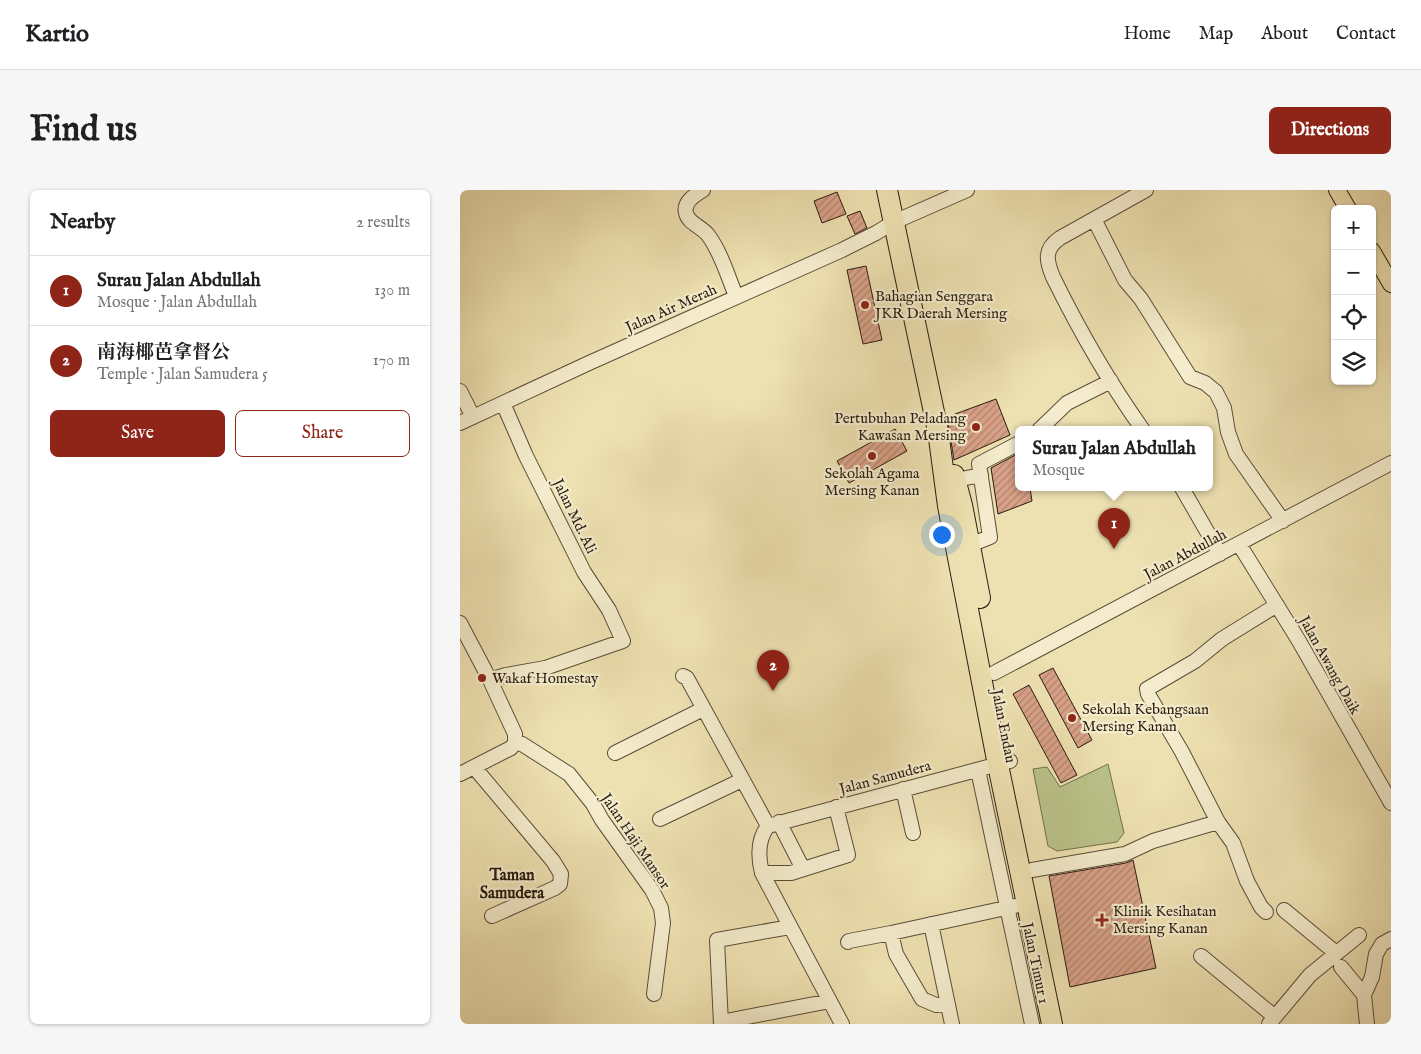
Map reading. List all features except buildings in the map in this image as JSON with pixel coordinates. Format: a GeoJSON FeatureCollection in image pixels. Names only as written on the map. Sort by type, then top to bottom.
{"type":"FeatureCollection","features":[{"type":"Feature","properties":{"kind":"highway","name":"Jalan Endau"},"geometry":{"type":"LineString","coordinates":[[887,190],[950,484],[1052,1024]]}},
{"type":"Feature","properties":{"kind":"highway","name":"Jalan Endau"},"geometry":{"type":"LineString","coordinates":[[950,484],[970,545],[994,673],[1004,763],[1032,870],[1063,1024]]}},
{"type":"Feature","properties":{"kind":"main road"},"geometry":{"type":"LineString","coordinates":[[1337,190],[1346,205]]}},
{"type":"Feature","properties":{"kind":"main road"},"geometry":{"type":"LineString","coordinates":[[1376,259],[1391,284]]}},
{"type":"Feature","properties":{"kind":"street","name":"Jalan Air Merah"},"geometry":{"type":"LineString","coordinates":[[466,420],[736,296],[842,250],[894,222],[967,190]]}},
{"type":"Feature","properties":{"kind":"street"},"geometry":{"type":"LineString","coordinates":[[1140,426],[1081,332],[1053,277],[1048,260],[1048,249],[1052,244],[1146,190]]}},
{"type":"Feature","properties":{"kind":"street"},"geometry":{"type":"LineString","coordinates":[[701,192],[688,202],[685,208],[686,215],[708,235],[736,296]]}},
{"type":"Feature","properties":{"kind":"street"},"geometry":{"type":"LineString","coordinates":[[1094,219],[1125,280],[1141,299],[1190,377],[1204,383],[1216,392],[1224,408],[1228,432],[1236,454],[1283,520]]}},
{"type":"Feature","properties":{"kind":"street"},"geometry":{"type":"LineString","coordinates":[[1043,426],[1067,403],[1111,381]]}},
{"type":"Feature","properties":{"kind":"street"},"geometry":{"type":"LineString","coordinates":[[460,391],[466,420]]}},
{"type":"Feature","properties":{"kind":"street","name":"Jalan Md. Ali"},"geometry":{"type":"LineString","coordinates":[[490,680],[545,668],[623,641],[605,601],[584,572],[526,456],[503,402]]}},
{"type":"Feature","properties":{"kind":"street"},"geometry":{"type":"LineString","coordinates":[[970,545],[990,537],[979,464],[1015,445]]}},
{"type":"Feature","properties":{"kind":"street","name":"Jalan Abdullah"},"geometry":{"type":"LineString","coordinates":[[994,673],[1391,463]]}},
{"type":"Feature","properties":{"kind":"street"},"geometry":{"type":"LineString","coordinates":[[950,484],[981,475]]}},
{"type":"Feature","properties":{"kind":"street"},"geometry":{"type":"LineString","coordinates":[[1184,491],[1220,554]]}},
{"type":"Feature","properties":{"kind":"street","name":"Jalan Awang Daik"},"geometry":{"type":"LineString","coordinates":[[1240,544],[1391,802]]}},
{"type":"Feature","properties":{"kind":"street"},"geometry":{"type":"LineString","coordinates":[[1266,912],[1261,907],[1248,881],[1233,843],[1218,822],[1147,689],[1196,661],[1222,639],[1277,605]]}},
{"type":"Feature","properties":{"kind":"street"},"geometry":{"type":"LineString","coordinates":[[460,623],[490,680],[515,734],[515,742],[511,748],[460,774]]}},
{"type":"Feature","properties":{"kind":"street"},"geometry":{"type":"LineString","coordinates":[[683,676],[687,678],[742,780],[774,824],[803,869]]}},
{"type":"Feature","properties":{"kind":"street"},"geometry":{"type":"LineString","coordinates":[[615,753],[703,709]]}},
{"type":"Feature","properties":{"kind":"street","name":"Jalan Haji Mansor"},"geometry":{"type":"LineString","coordinates":[[515,742],[522,744],[569,774],[593,804],[602,820],[652,890],[660,908],[663,923],[654,994]]}},
{"type":"Feature","properties":{"kind":"street","name":"Jalan Samudera"},"geometry":{"type":"LineString","coordinates":[[774,824],[1004,763]]}},
{"type":"Feature","properties":{"kind":"street"},"geometry":{"type":"LineString","coordinates":[[474,767],[553,861],[561,874],[560,884],[555,888],[492,916]]}},
{"type":"Feature","properties":{"kind":"street","name":"Jalan Timur 1"},"geometry":{"type":"LineString","coordinates":[[978,770],[1032,1024]]}},
{"type":"Feature","properties":{"kind":"street"},"geometry":{"type":"LineString","coordinates":[[660,819],[742,780]]}},
{"type":"Feature","properties":{"kind":"street"},"geometry":{"type":"LineString","coordinates":[[903,789],[913,833]]}},
{"type":"Feature","properties":{"kind":"street"},"geometry":{"type":"LineString","coordinates":[[762,874],[791,873],[848,855],[836,807]]}},
{"type":"Feature","properties":{"kind":"street"},"geometry":{"type":"LineString","coordinates":[[1032,870],[1125,854],[1153,841],[1218,822]]}},
{"type":"Feature","properties":{"kind":"street"},"geometry":{"type":"LineString","coordinates":[[774,824],[762,834],[759,855],[762,874],[842,1024]]}},
{"type":"Feature","properties":{"kind":"street"},"geometry":{"type":"LineString","coordinates":[[848,942],[1028,903]]}},
{"type":"Feature","properties":{"kind":"street"},"geometry":{"type":"LineString","coordinates":[[1284,910],[1336,953]]}},
{"type":"Feature","properties":{"kind":"street"},"geometry":{"type":"LineString","coordinates":[[931,924],[952,1024]]}},
{"type":"Feature","properties":{"kind":"street"},"geometry":{"type":"LineString","coordinates":[[790,927],[717,940],[721,1023],[830,1001]]}},
{"type":"Feature","properties":{"kind":"street"},"geometry":{"type":"LineString","coordinates":[[891,934],[896,954],[922,999],[936,1005],[948,1004]]}},
{"type":"Feature","properties":{"kind":"street"},"geometry":{"type":"LineString","coordinates":[[1201,956],[1272,1020],[1306,979],[1359,935]]}},
{"type":"Feature","properties":{"kind":"street"},"geometry":{"type":"LineString","coordinates":[[1367,1024],[1364,995],[1372,977],[1378,948],[1391,939]]}},
{"type":"Feature","properties":{"kind":"street"},"geometry":{"type":"LineString","coordinates":[[1341,967],[1364,995]]}},
{"type":"Feature","properties":{"kind":"green space"},"geometry":{"type":"Polygon","coordinates":[[[1108,764],[1124,833],[1117,842],[1057,851],[1048,846],[1033,769],[1047,767],[1060,787],[1108,764]]]}},
{"type":"Feature","properties":{"kind":"place","name":"Bahagian Senggara JKR Daerah Mersing"},"geometry":{"type":"Point","coordinates":[865,305]}},
{"type":"Feature","properties":{"kind":"place","name":"Pertubuhan Peladang Kawasan Mersing"},"geometry":{"type":"Point","coordinates":[976,427]}},
{"type":"Feature","properties":{"kind":"place","name":"Sekolah Agama Mersing Kanan"},"geometry":{"type":"Point","coordinates":[872,456]}},
{"type":"Feature","properties":{"kind":"place","name":"Surau Jalan Abdullah"},"geometry":{"type":"Point","coordinates":[1114,549]}},
{"type":"Feature","properties":{"kind":"place","name":"Wakaf Homestay"},"geometry":{"type":"Point","coordinates":[482,678]}},
{"type":"Feature","properties":{"kind":"place","name":"南海椰芭拿督公"},"geometry":{"type":"Point","coordinates":[773,691]}},
{"type":"Feature","properties":{"kind":"place","name":"Sekolah Kebangsaan Mersing Kanan"},"geometry":{"type":"Point","coordinates":[1072,718]}},
{"type":"Feature","properties":{"kind":"place","name":"Klinik Kesihatan Mersing Kanan"},"geometry":{"type":"Point","coordinates":[1102,920]}},
{"type":"Feature","properties":{"kind":"district","name":"Taman Samudera"},"geometry":{"type":"Point","coordinates":[512,883]}}]}
